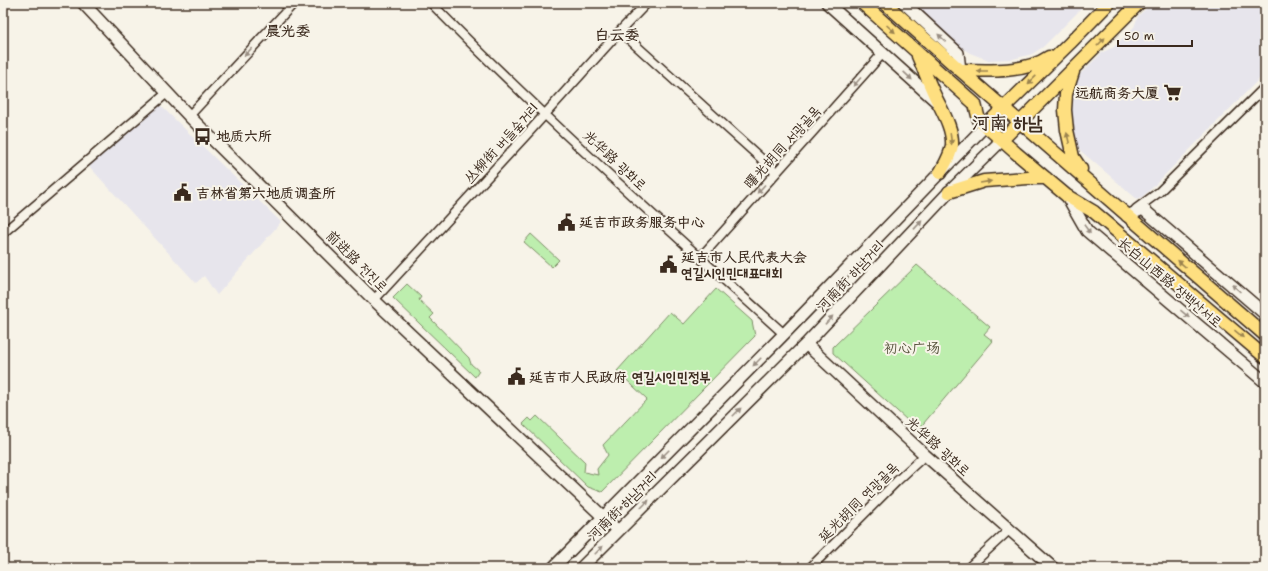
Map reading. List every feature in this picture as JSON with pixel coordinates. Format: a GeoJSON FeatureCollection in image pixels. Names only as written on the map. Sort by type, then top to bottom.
{"type":"FeatureCollection","features":[{"type":"Feature","properties":{"kind":"main road","name":"长白山西路 장백산서로"},"geometry":{"type":"LineString","coordinates":[[862,3],[975,104],[979,120],[1067,196],[1094,212],[1265,357]]}},
{"type":"Feature","properties":{"kind":"main road","name":"长白山西路 장백산서로"},"geometry":{"type":"LineString","coordinates":[[885,3],[1003,108],[1265,335]]}},
{"type":"Feature","properties":{"kind":"main road","name":"河南街 하남거리"},"geometry":{"type":"LineString","coordinates":[[986,125],[1109,3]]}},
{"type":"Feature","properties":{"kind":"main road","name":"河南街 하남거리"},"geometry":{"type":"LineString","coordinates":[[1002,140],[1139,3]]}},
{"type":"Feature","properties":{"kind":"main road"},"geometry":{"type":"LineString","coordinates":[[960,70],[984,71],[1027,67],[1040,63],[1070,43]]}},
{"type":"Feature","properties":{"kind":"main road"},"geometry":{"type":"LineString","coordinates":[[917,52],[939,105],[946,116],[952,144],[950,154],[940,173]]}},
{"type":"Feature","properties":{"kind":"main road"},"geometry":{"type":"LineString","coordinates":[[1073,70],[1066,94],[1066,130],[1073,157],[1092,185]]}},
{"type":"Feature","properties":{"kind":"main road"},"geometry":{"type":"LineString","coordinates":[[949,192],[984,181],[1046,178]]}},
{"type":"Feature","properties":{"kind":"street","name":"前进路 전진로"},"geometry":{"type":"LineString","coordinates":[[83,3],[189,116],[374,300],[618,531]]}},
{"type":"Feature","properties":{"kind":"street"},"geometry":{"type":"LineString","coordinates":[[189,116],[294,3]]}},
{"type":"Feature","properties":{"kind":"street","name":"光华路 광화로"},"geometry":{"type":"LineString","coordinates":[[431,3],[544,114],[784,334]]}},
{"type":"Feature","properties":{"kind":"street","name":"丛柳街 버들숲거리"},"geometry":{"type":"LineString","coordinates":[[374,300],[647,3]]}},
{"type":"Feature","properties":{"kind":"street"},"geometry":{"type":"LineString","coordinates":[[827,3],[939,105]]}},
{"type":"Feature","properties":{"kind":"street"},"geometry":{"type":"LineString","coordinates":[[904,3],[958,53],[960,70]]}},
{"type":"Feature","properties":{"kind":"street"},"geometry":{"type":"LineString","coordinates":[[620,31],[776,172]]}},
{"type":"Feature","properties":{"kind":"street","name":"曙光胡同 서광골목"},"geometry":{"type":"LineString","coordinates":[[700,258],[883,53]]}},
{"type":"Feature","properties":{"kind":"street"},"geometry":{"type":"LineString","coordinates":[[1127,216],[1159,192],[1265,87]]}},
{"type":"Feature","properties":{"kind":"street"},"geometry":{"type":"LineString","coordinates":[[3,233],[168,92]]}},
{"type":"Feature","properties":{"kind":"street","name":"河南街 하남거리"},"geometry":{"type":"LineString","coordinates":[[554,568],[784,334],[986,125]]}},
{"type":"Feature","properties":{"kind":"street","name":"河南街 하남거리"},"geometry":{"type":"LineString","coordinates":[[581,568],[806,344],[949,192],[1002,140]]}},
{"type":"Feature","properties":{"kind":"street","name":"长白山西路 장백산서로"},"geometry":{"type":"LineString","coordinates":[[1067,196],[1088,232],[1265,382]]}},
{"type":"Feature","properties":{"kind":"street","name":"长白山西路 장백산서로"},"geometry":{"type":"LineString","coordinates":[[1127,216],[1143,209],[1265,314]]}},
{"type":"Feature","properties":{"kind":"street","name":"光华路 광화로"},"geometry":{"type":"LineString","coordinates":[[806,344],[925,455],[1053,568]]}},
{"type":"Feature","properties":{"kind":"street","name":"延光胡同 연광골목"},"geometry":{"type":"LineString","coordinates":[[810,568],[897,480],[925,455]]}},
{"type":"Feature","properties":{"kind":"street"},"geometry":{"type":"LineString","coordinates":[[968,568],[1009,530]]}},
{"type":"Feature","properties":{"kind":"shaded area"},"geometry":{"type":"Polygon","coordinates":[[[910,3],[1087,3],[1043,47],[1032,54],[1013,59],[988,60],[970,53],[959,46],[910,3]]]}},
{"type":"Feature","properties":{"kind":"shaded area","name":"远航商务大厦"},"geometry":{"type":"Polygon","coordinates":[[[1152,3],[1265,3],[1265,73],[1151,189],[1142,197],[1137,199],[1082,152],[1076,145],[1073,133],[1070,100],[1078,76],[1103,52],[1114,47],[1134,27],[1138,16],[1152,3]]]}},
{"type":"Feature","properties":{"kind":"shaded area","name":"吉林省第六地质调查所"},"geometry":{"type":"Polygon","coordinates":[[[158,103],[281,222],[217,295],[204,276],[196,283],[87,164],[158,103]]]}},
{"type":"Feature","properties":{"kind":"green space"},"geometry":{"type":"Polygon","coordinates":[[[531,234],[559,260],[552,267],[524,242],[531,234]]]}},
{"type":"Feature","properties":{"kind":"green space","name":"初心广场"},"geometry":{"type":"Polygon","coordinates":[[[917,265],[990,327],[984,334],[993,341],[918,430],[833,353],[833,347],[917,265]]]}},
{"type":"Feature","properties":{"kind":"green space"},"geometry":{"type":"Polygon","coordinates":[[[407,284],[421,297],[419,300],[434,314],[430,318],[469,358],[471,364],[479,371],[475,377],[393,298],[407,284]]]}},
{"type":"Feature","properties":{"kind":"green space"},"geometry":{"type":"Polygon","coordinates":[[[716,289],[752,321],[755,336],[602,492],[588,487],[523,424],[529,418],[532,421],[537,416],[585,462],[584,472],[598,475],[597,469],[608,455],[603,445],[647,399],[617,371],[670,312],[684,324],[716,289]]]}},
{"type":"Feature","properties":{"kind":"place","name":"远航商务大厦"},"geometry":{"type":"Point","coordinates":[1172,93]}},
{"type":"Feature","properties":{"kind":"place","name":"地质六所"},"geometry":{"type":"Point","coordinates":[203,136]}},
{"type":"Feature","properties":{"kind":"place","name":"吉林省第六地质调查所"},"geometry":{"type":"Point","coordinates":[183,193]}},
{"type":"Feature","properties":{"kind":"place","name":"延吉市政务服务中心"},"geometry":{"type":"Point","coordinates":[566,222]}},
{"type":"Feature","properties":{"kind":"place","name":"延吉市人民代表大会 연길시인민대표대회"},"geometry":{"type":"Point","coordinates":[668,265]}},
{"type":"Feature","properties":{"kind":"place","name":"延吉市人民政府 연길시인민정부"},"geometry":{"type":"Point","coordinates":[516,377]}},
{"type":"Feature","properties":{"kind":"district","name":"晨光委"},"geometry":{"type":"Point","coordinates":[288,31]}},
{"type":"Feature","properties":{"kind":"district","name":"白云委"},"geometry":{"type":"Point","coordinates":[617,35]}},
{"type":"Feature","properties":{"kind":"district","name":"河南 하남"},"geometry":{"type":"Point","coordinates":[1007,123]}}]}
